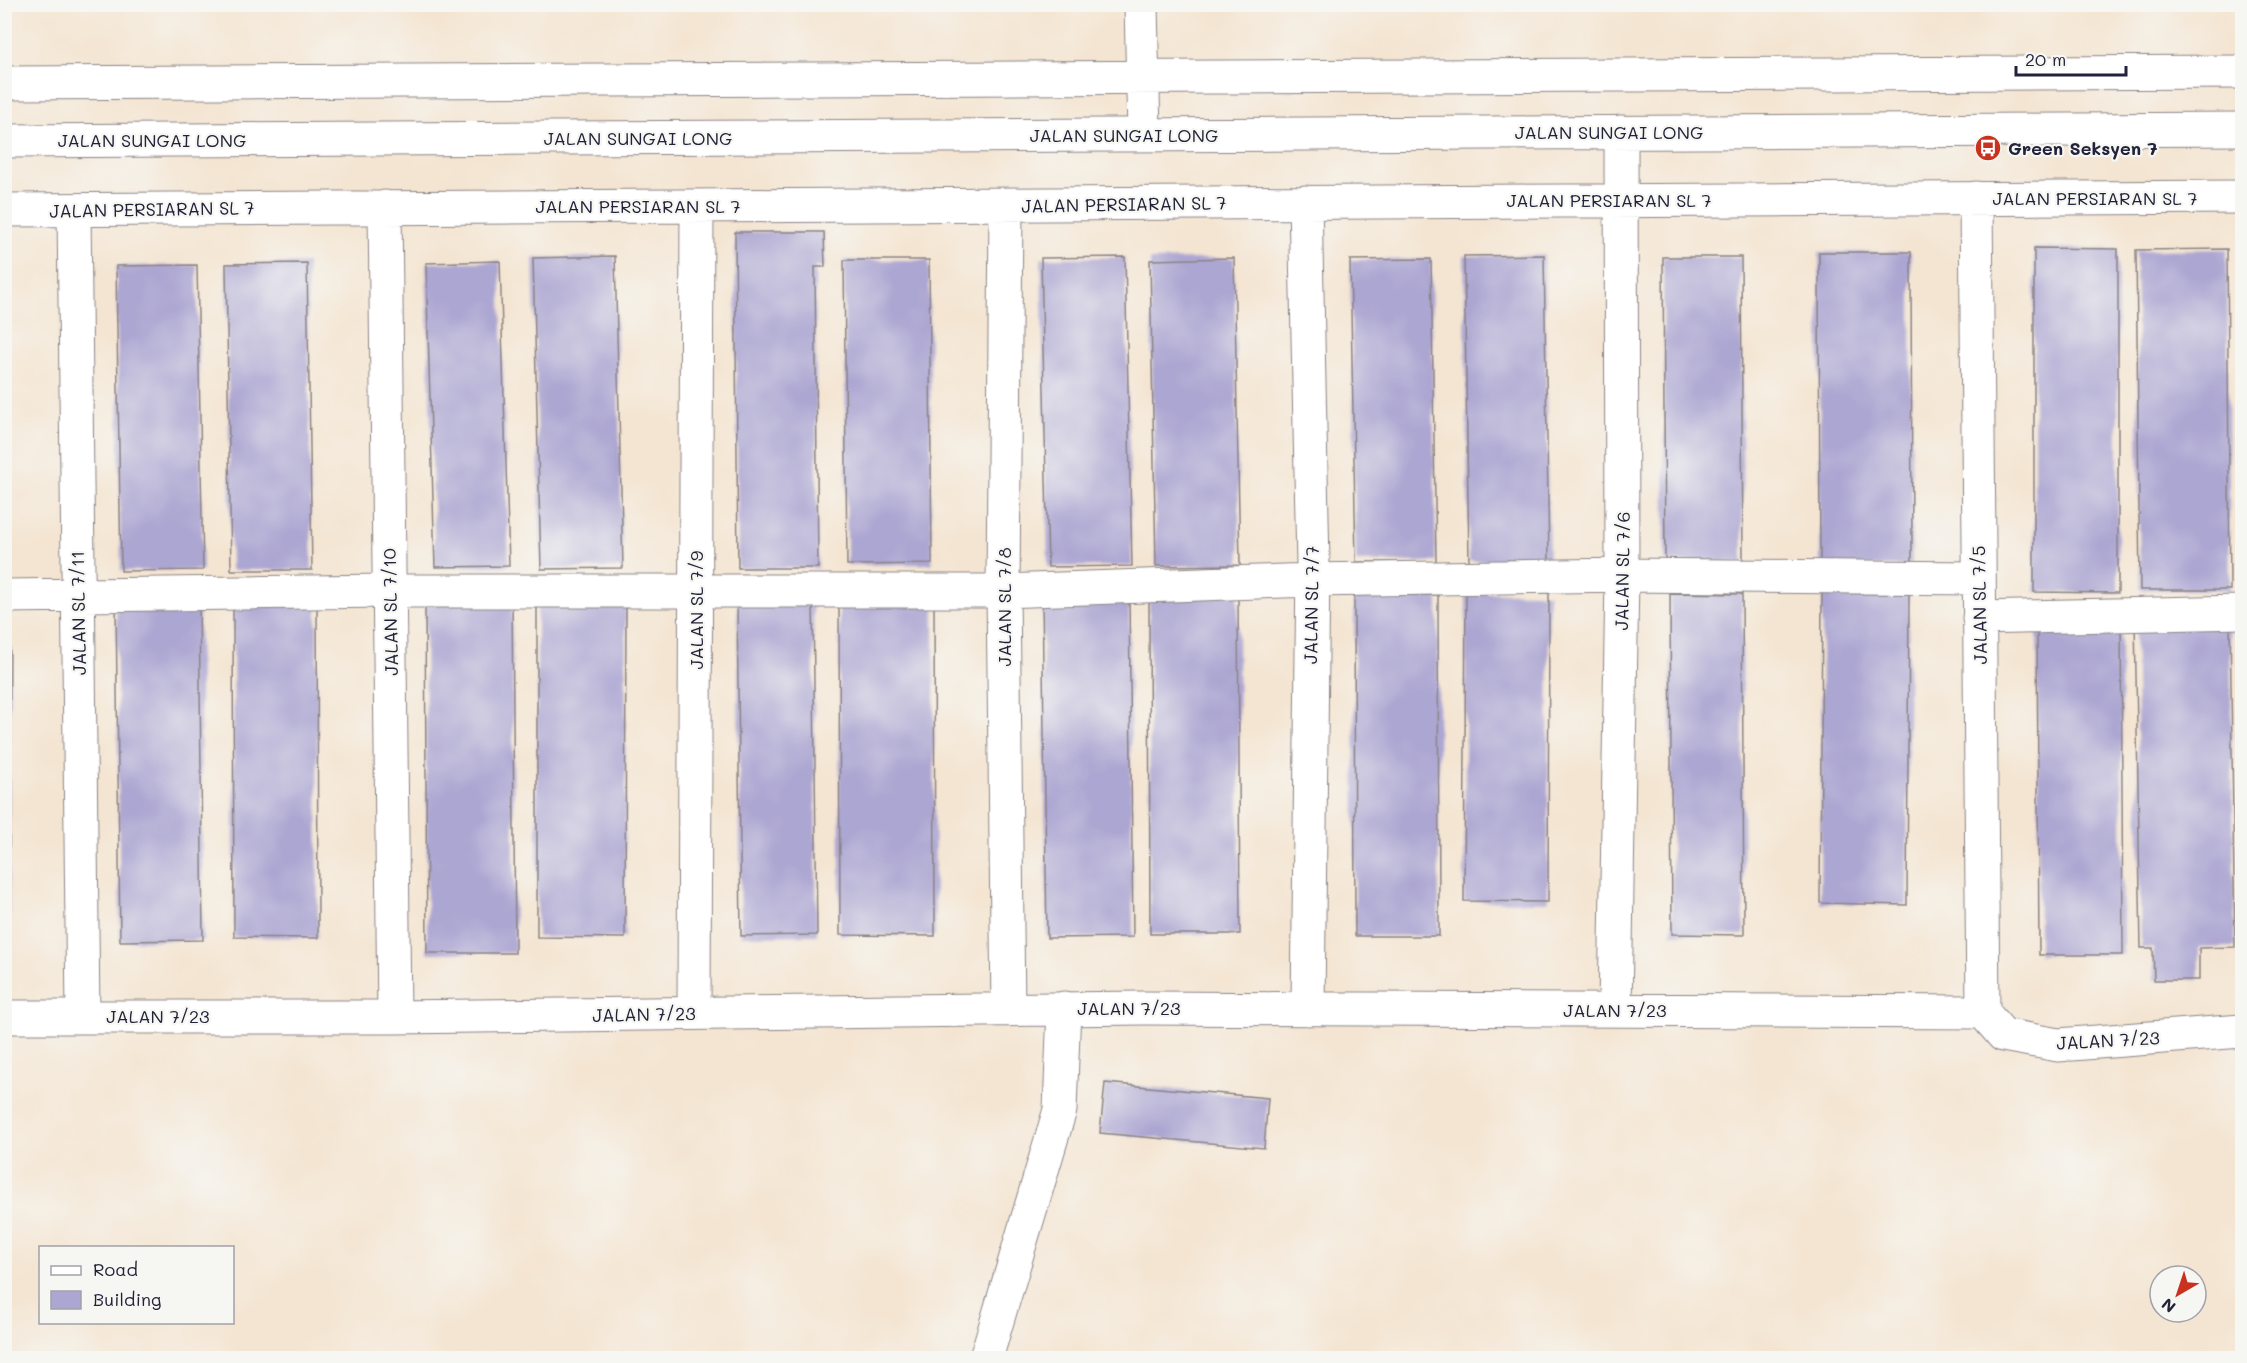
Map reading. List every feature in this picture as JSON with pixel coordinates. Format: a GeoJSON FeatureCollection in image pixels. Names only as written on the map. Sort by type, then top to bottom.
{"type":"FeatureCollection","features":[{"type":"Feature","properties":{"kind":"street"},"geometry":{"type":"LineString","coordinates":[[1141,4],[1144,135]]}},
{"type":"Feature","properties":{"kind":"street"},"geometry":{"type":"LineString","coordinates":[[4,83],[2242,72]]}},
{"type":"Feature","properties":{"kind":"street","name":"JALAN SUNGAI LONG"},"geometry":{"type":"LineString","coordinates":[[4,141],[2242,129]]}},
{"type":"Feature","properties":{"kind":"street","name":"JALAN SL 7/6"},"geometry":{"type":"LineString","coordinates":[[1614,1010],[1622,575],[1622,132]]}},
{"type":"Feature","properties":{"kind":"street","name":"JALAN PERSIARAN SL 7"},"geometry":{"type":"LineString","coordinates":[[4,210],[2242,197]]}},
{"type":"Feature","properties":{"kind":"street","name":"JALAN SL 7/5"},"geometry":{"type":"LineString","coordinates":[[1976,198],[1983,1012]]}},
{"type":"Feature","properties":{"kind":"street","name":"JALAN SL 7/7"},"geometry":{"type":"LineString","coordinates":[[1305,202],[1313,551],[1308,1009]]}},
{"type":"Feature","properties":{"kind":"street","name":"JALAN SL 7/8"},"geometry":{"type":"LineString","coordinates":[[1006,205],[1003,591],[1008,1009]]}},
{"type":"Feature","properties":{"kind":"street","name":"JALAN SL 7/9"},"geometry":{"type":"LineString","coordinates":[[694,1013],[697,206]]}},
{"type":"Feature","properties":{"kind":"street","name":"JALAN SL 7/10"},"geometry":{"type":"LineString","coordinates":[[385,207],[394,1017]]}},
{"type":"Feature","properties":{"kind":"street","name":"JALAN SL 7/11"},"geometry":{"type":"LineString","coordinates":[[74,210],[83,1016]]}},
{"type":"Feature","properties":{"kind":"street"},"geometry":{"type":"LineString","coordinates":[[4,596],[389,591],[1003,591],[1311,580],[1622,575],[1978,578]]}},
{"type":"Feature","properties":{"kind":"street"},"geometry":{"type":"LineString","coordinates":[[1979,618],[2242,612]]}},
{"type":"Feature","properties":{"kind":"street"},"geometry":{"type":"LineString","coordinates":[[986,1359],[1060,1110],[1065,1008]]}},
{"type":"Feature","properties":{"kind":"street","name":"JALAN 7/23"},"geometry":{"type":"LineString","coordinates":[[4,1017],[394,1017],[1065,1008],[1983,1012],[2003,1035],[2058,1045],[2242,1031]]}},
{"type":"Feature","properties":{"kind":"building"},"geometry":{"type":"Polygon","coordinates":[[[735,232],[824,232],[825,267],[815,267],[818,568],[738,568],[735,232]]]}},
{"type":"Feature","properties":{"kind":"building"},"geometry":{"type":"Polygon","coordinates":[[[2034,248],[2118,249],[2118,593],[2034,592],[2034,248]]]}},
{"type":"Feature","properties":{"kind":"building"},"geometry":{"type":"Polygon","coordinates":[[[2227,249],[2230,590],[2140,590],[2136,250],[2227,249]]]}},
{"type":"Feature","properties":{"kind":"building"},"geometry":{"type":"Polygon","coordinates":[[[1819,252],[1911,252],[1912,566],[1820,566],[1819,252]]]}},
{"type":"Feature","properties":{"kind":"building"},"geometry":{"type":"Polygon","coordinates":[[[1544,255],[1549,560],[1469,561],[1464,256],[1544,255]]]}},
{"type":"Feature","properties":{"kind":"building"},"geometry":{"type":"Polygon","coordinates":[[[615,256],[623,568],[541,569],[533,258],[615,256]]]}},
{"type":"Feature","properties":{"kind":"building"},"geometry":{"type":"Polygon","coordinates":[[[1125,257],[1132,566],[1048,567],[1041,258],[1125,257]]]}},
{"type":"Feature","properties":{"kind":"building"},"geometry":{"type":"Polygon","coordinates":[[[1663,257],[1741,257],[1743,562],[1665,562],[1663,257]]]}},
{"type":"Feature","properties":{"kind":"building"},"geometry":{"type":"Polygon","coordinates":[[[1234,258],[1240,565],[1156,566],[1150,260],[1234,258]]]}},
{"type":"Feature","properties":{"kind":"building"},"geometry":{"type":"Polygon","coordinates":[[[1431,259],[1436,562],[1356,562],[1350,260],[1431,259]]]}},
{"type":"Feature","properties":{"kind":"building"},"geometry":{"type":"Polygon","coordinates":[[[844,260],[929,260],[932,564],[847,565],[844,260]]]}},
{"type":"Feature","properties":{"kind":"building"},"geometry":{"type":"Polygon","coordinates":[[[500,261],[509,566],[435,567],[426,263],[500,261]]]}},
{"type":"Feature","properties":{"kind":"building"},"geometry":{"type":"Polygon","coordinates":[[[307,263],[312,570],[231,570],[226,264],[307,263]]]}},
{"type":"Feature","properties":{"kind":"building"},"geometry":{"type":"Polygon","coordinates":[[[197,265],[203,570],[121,571],[116,266],[197,265]]]}},
{"type":"Feature","properties":{"kind":"building"},"geometry":{"type":"Polygon","coordinates":[[[4,530],[6,530],[7,570],[4,570],[4,530]]]}},
{"type":"Feature","properties":{"kind":"building"},"geometry":{"type":"Polygon","coordinates":[[[1466,592],[1549,593],[1548,902],[1464,901],[1466,592]]]}},
{"type":"Feature","properties":{"kind":"building"},"geometry":{"type":"Polygon","coordinates":[[[1149,593],[1238,594],[1240,934],[1150,934],[1149,593]]]}},
{"type":"Feature","properties":{"kind":"building"},"geometry":{"type":"Polygon","coordinates":[[[1670,593],[1742,594],[1744,935],[1672,934],[1670,593]]]}},
{"type":"Feature","properties":{"kind":"building"},"geometry":{"type":"Polygon","coordinates":[[[1822,593],[1909,594],[1907,905],[1820,903],[1822,593]]]}},
{"type":"Feature","properties":{"kind":"building"},"geometry":{"type":"Polygon","coordinates":[[[1354,595],[1438,595],[1439,936],[1355,936],[1354,595]]]}},
{"type":"Feature","properties":{"kind":"building"},"geometry":{"type":"Polygon","coordinates":[[[1042,596],[1129,596],[1133,937],[1047,938],[1042,596]]]}},
{"type":"Feature","properties":{"kind":"building"},"geometry":{"type":"Polygon","coordinates":[[[839,597],[934,597],[935,936],[840,935],[839,597]]]}},
{"type":"Feature","properties":{"kind":"building"},"geometry":{"type":"Polygon","coordinates":[[[425,598],[512,598],[515,953],[427,953],[425,598]]]}},
{"type":"Feature","properties":{"kind":"building"},"geometry":{"type":"Polygon","coordinates":[[[537,598],[626,598],[625,938],[537,937],[537,598]]]}},
{"type":"Feature","properties":{"kind":"building"},"geometry":{"type":"Polygon","coordinates":[[[233,599],[317,600],[318,938],[234,937],[233,599]]]}},
{"type":"Feature","properties":{"kind":"building"},"geometry":{"type":"Polygon","coordinates":[[[737,599],[813,599],[817,935],[741,936],[737,599]]]}},
{"type":"Feature","properties":{"kind":"building"},"geometry":{"type":"Polygon","coordinates":[[[4,601],[10,601],[9,938],[4,938],[4,601]]]}},
{"type":"Feature","properties":{"kind":"building"},"geometry":{"type":"Polygon","coordinates":[[[199,602],[203,940],[120,941],[116,603],[199,602]]]}},
{"type":"Feature","properties":{"kind":"building"},"geometry":{"type":"Polygon","coordinates":[[[2037,619],[2121,619],[2123,955],[2039,955],[2037,619]]]}},
{"type":"Feature","properties":{"kind":"building"},"geometry":{"type":"Polygon","coordinates":[[[2135,620],[2230,620],[2235,947],[2199,948],[2199,980],[2154,980],[2153,948],[2141,948],[2135,620]]]}},
{"type":"Feature","properties":{"kind":"building"},"geometry":{"type":"Polygon","coordinates":[[[1105,1083],[1268,1098],[1264,1148],[1100,1133],[1105,1083]]]}},
{"type":"Feature","properties":{"kind":"place","name":"Green Seksyen 7"},"geometry":{"type":"Point","coordinates":[1988,148]}}]}
